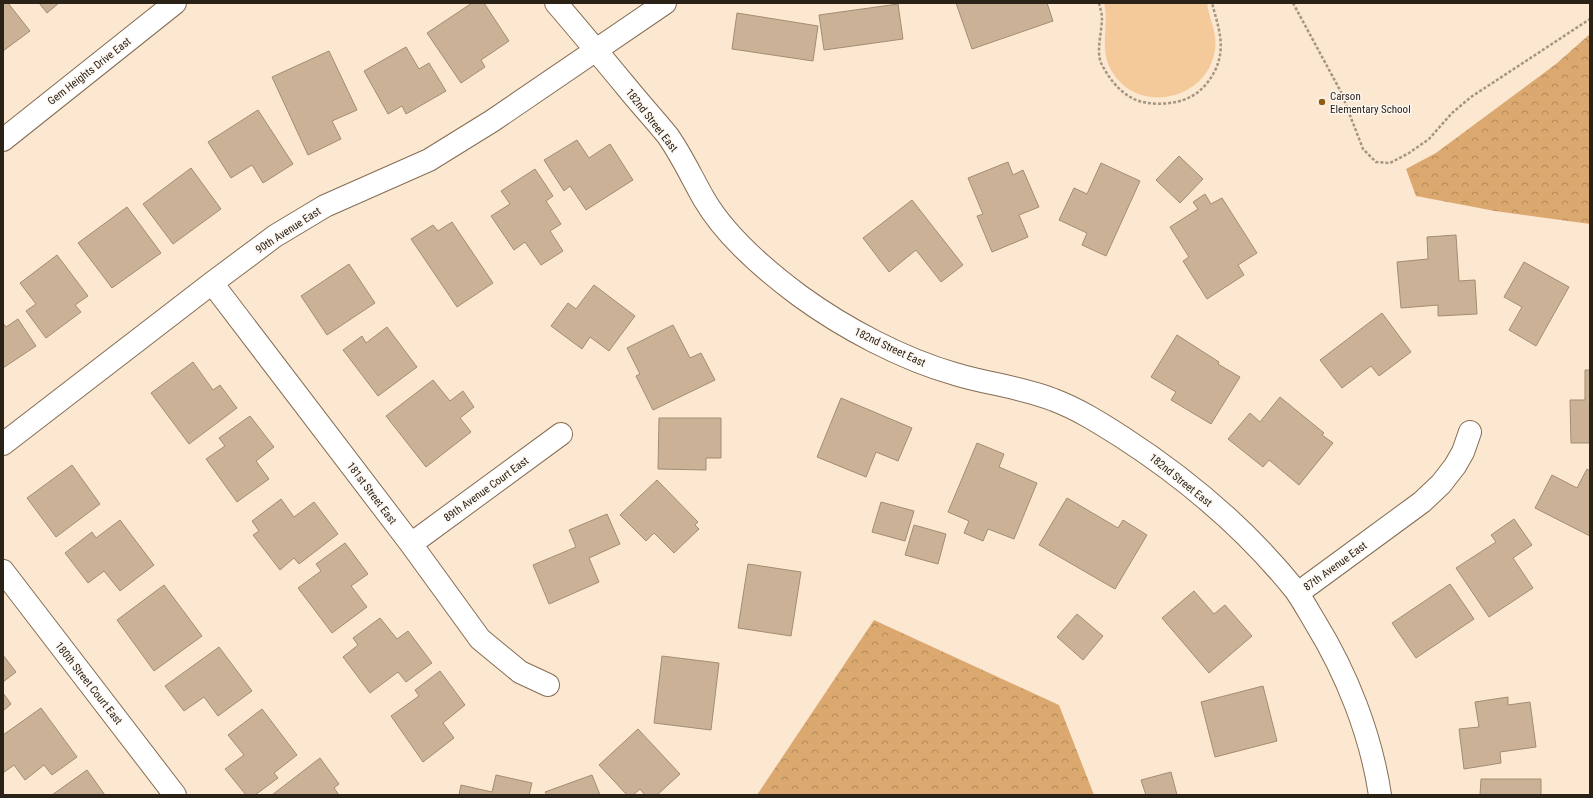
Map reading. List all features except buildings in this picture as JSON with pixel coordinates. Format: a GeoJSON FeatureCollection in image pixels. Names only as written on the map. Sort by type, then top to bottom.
{"type":"FeatureCollection","features":[{"type":"Feature","properties":{"kind":"street","name":"Gem Heights Drive East"},"geometry":{"type":"LineString","coordinates":[[3,140],[175,3]]}},
{"type":"Feature","properties":{"kind":"street","name":"182nd Street East"},"geometry":{"type":"LineString","coordinates":[[556,3],[668,137],[688,169],[704,200],[721,223],[748,252],[770,272],[802,297],[837,320],[876,342],[923,363],[954,374],[1053,399],[1101,423],[1154,457],[1224,515],[1261,552],[1298,593]]}},
{"type":"Feature","properties":{"kind":"street","name":"90th Avenue East"},"geometry":{"type":"LineString","coordinates":[[3,444],[275,236],[325,206],[429,160],[492,121],[665,3]]}},
{"type":"Feature","properties":{"kind":"street","name":"181st Street East"},"geometry":{"type":"LineString","coordinates":[[212,283],[411,544],[480,639],[520,672],[548,685]]}},
{"type":"Feature","properties":{"kind":"street","name":"87th Avenue East"},"geometry":{"type":"LineString","coordinates":[[1380,795],[1377,775],[1369,747],[1351,694],[1325,638],[1298,593],[1422,502],[1441,484],[1455,466],[1463,452],[1470,432]]}},
{"type":"Feature","properties":{"kind":"street","name":"89th Avenue Court East"},"geometry":{"type":"LineString","coordinates":[[411,544],[561,434]]}},
{"type":"Feature","properties":{"kind":"street","name":"180th Street Court East"},"geometry":{"type":"LineString","coordinates":[[3,571],[176,795]]}},
{"type":"Feature","properties":{"kind":"path"},"geometry":{"type":"LineString","coordinates":[[1099,3],[1102,17],[1100,62],[1109,77],[1120,90],[1134,99],[1154,104],[1172,103],[1190,97],[1211,80],[1218,62],[1221,40],[1212,3]]}},
{"type":"Feature","properties":{"kind":"path"},"geometry":{"type":"LineString","coordinates":[[1293,3],[1341,92],[1363,149],[1376,162],[1390,163],[1409,153],[1429,139],[1452,113],[1471,97],[1590,19]]}},
{"type":"Feature","properties":{"kind":"shaded area"},"geometry":{"type":"Polygon","coordinates":[[[1104,3],[1207,3],[1216,44],[1209,68],[1198,82],[1184,92],[1168,97],[1151,97],[1134,92],[1120,82],[1109,66],[1106,58],[1106,19],[1104,3]]]}},
{"type":"Feature","properties":{"kind":"green space"},"geometry":{"type":"Polygon","coordinates":[[[1590,34],[1590,224],[1495,211],[1416,196],[1406,169],[1436,153],[1556,64],[1590,34]]]}},
{"type":"Feature","properties":{"kind":"green space"},"geometry":{"type":"Polygon","coordinates":[[[874,620],[1059,705],[1094,795],[757,795],[874,620]]]}},
{"type":"Feature","properties":{"kind":"place","name":"Carson Elementary School"},"geometry":{"type":"Point","coordinates":[1322,102]}}]}
